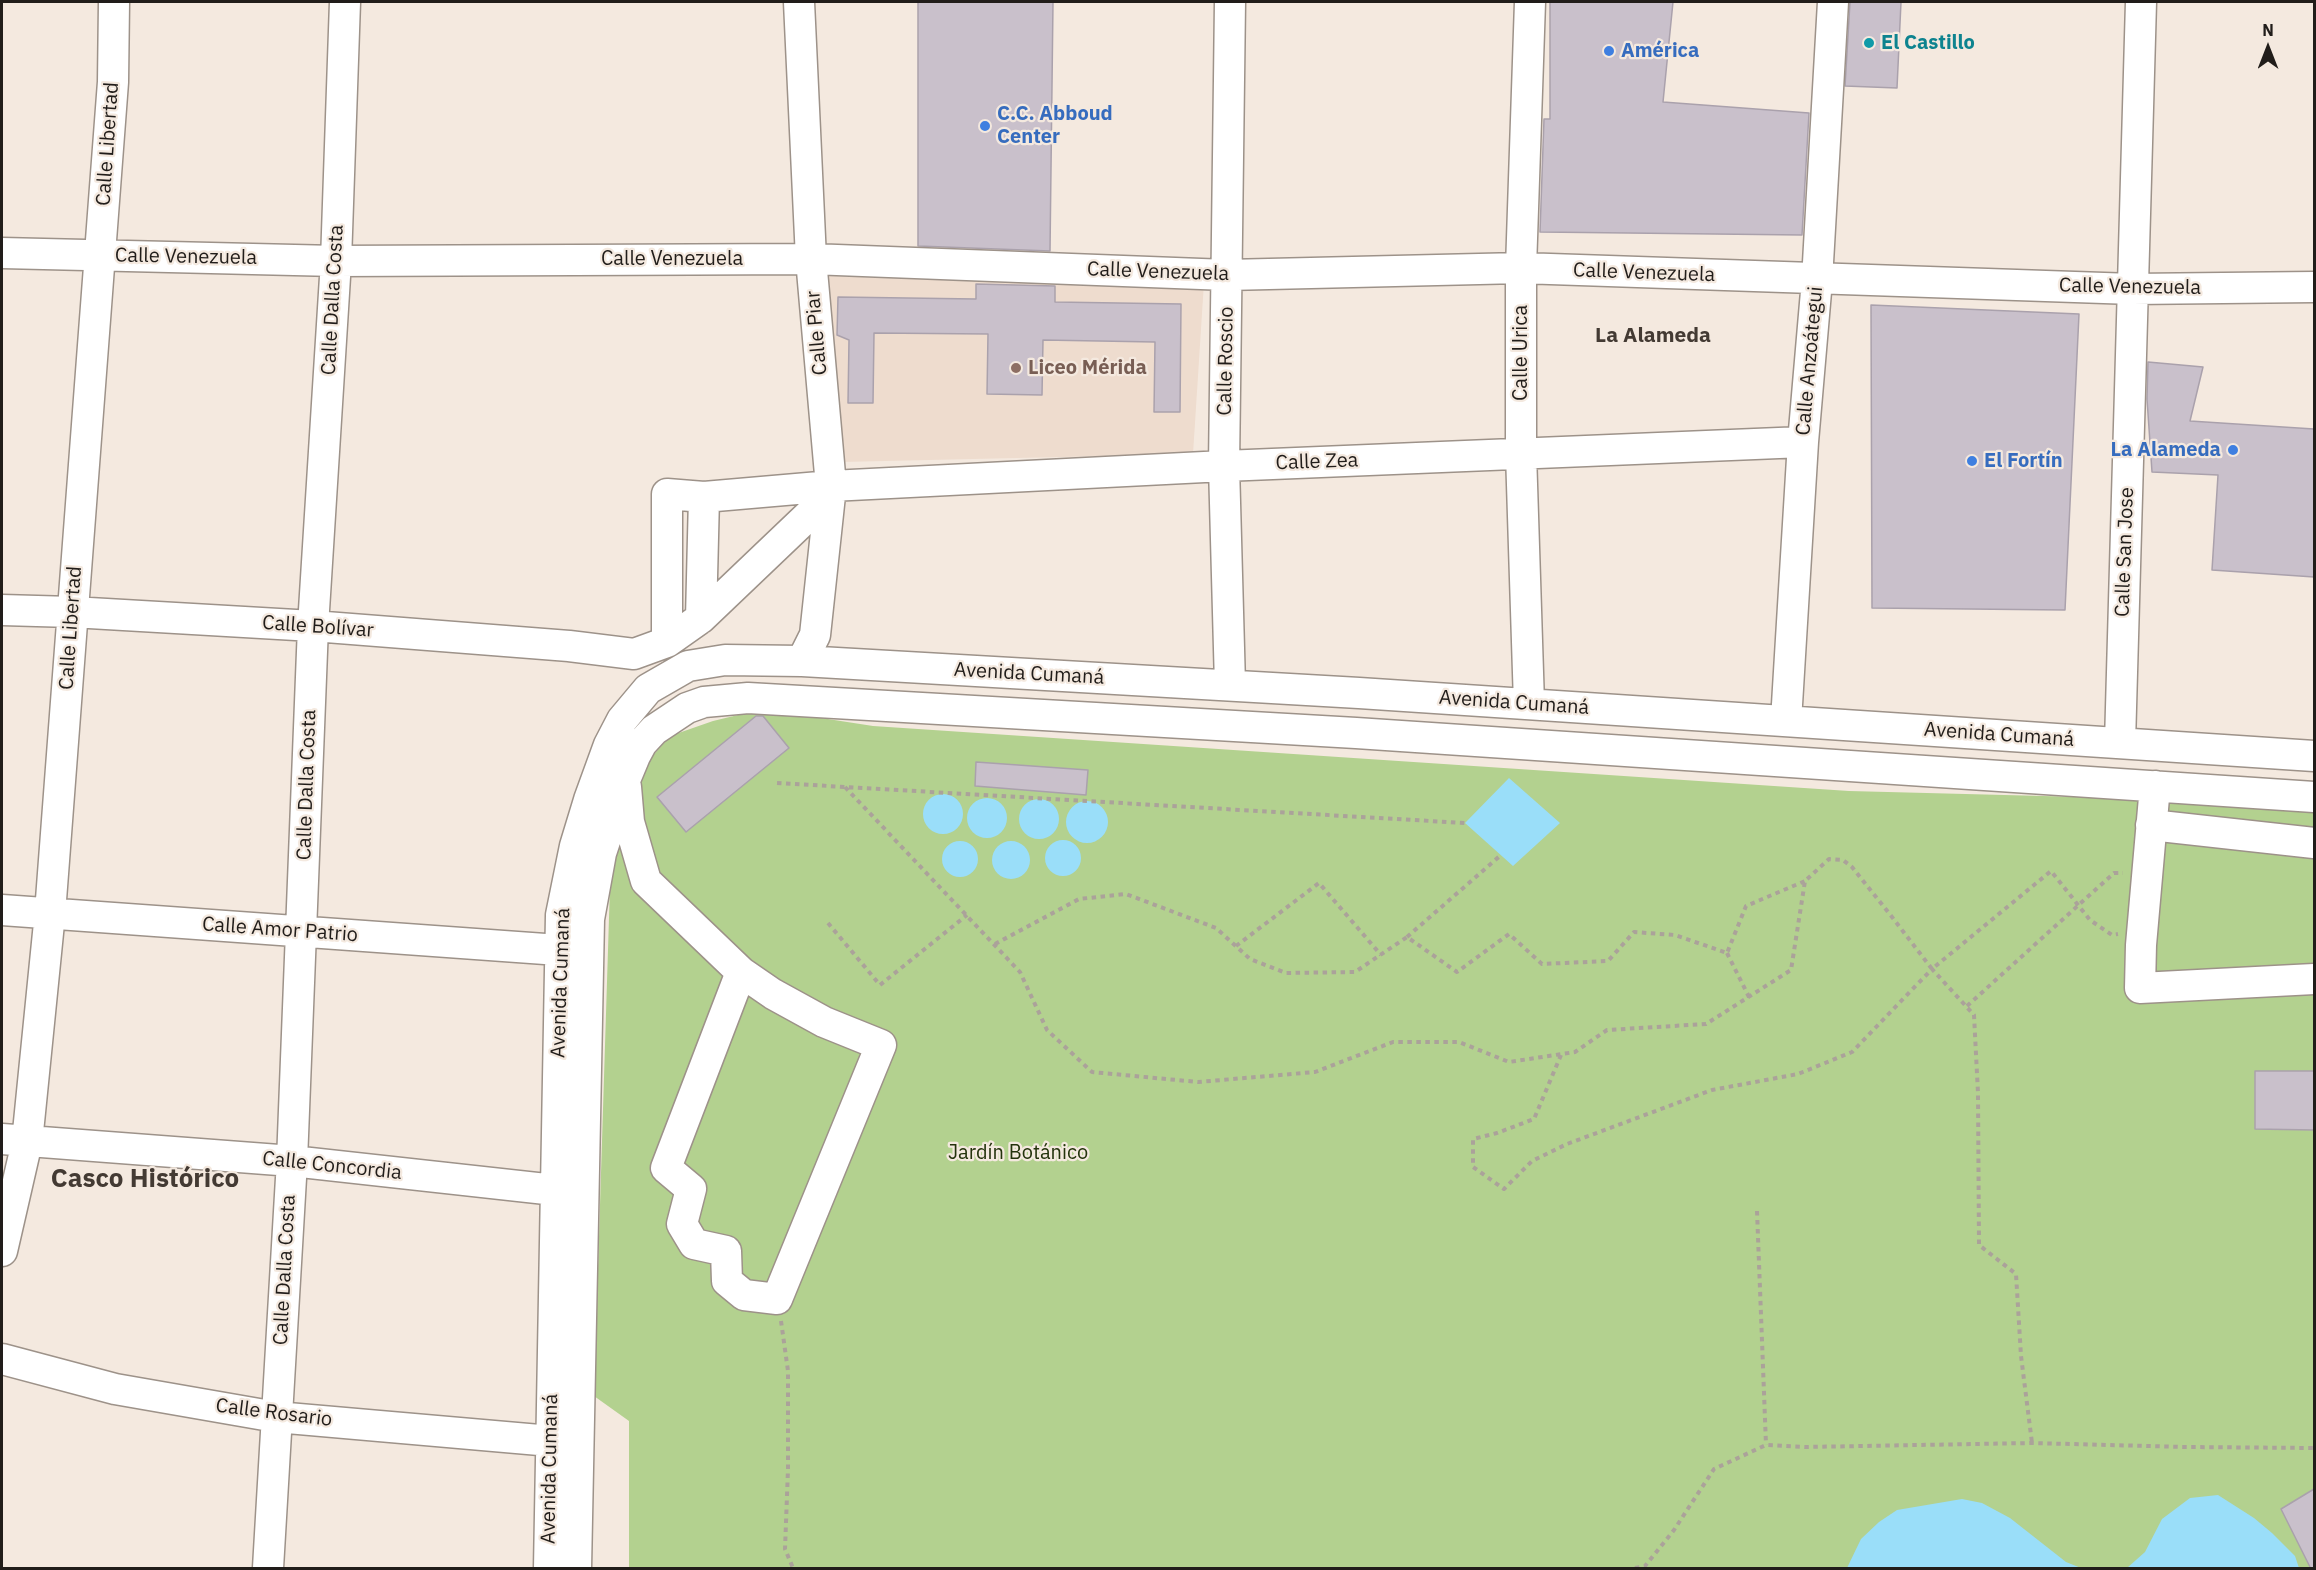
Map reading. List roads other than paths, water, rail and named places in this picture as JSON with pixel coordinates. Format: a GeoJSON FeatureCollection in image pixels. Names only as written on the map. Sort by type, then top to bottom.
{"type":"FeatureCollection","features":[{"type":"Feature","properties":{"kind":"street","name":"Calle Libertad"},"geometry":{"type":"LineString","coordinates":[[2,1251],[14,1141],[50,913],[100,255],[112,82],[114,2]]}},
{"type":"Feature","properties":{"kind":"street","name":"Calle Dalla Costa"},"geometry":{"type":"LineString","coordinates":[[268,1569],[292,1161],[313,626],[336,261],[345,2]]}},
{"type":"Feature","properties":{"kind":"street","name":"Calle Piar"},"geometry":{"type":"LineString","coordinates":[[799,2],[811,259],[830,490],[815,635],[802,661]]}},
{"type":"Feature","properties":{"kind":"street","name":"Calle Roscio"},"geometry":{"type":"LineString","coordinates":[[1230,2],[1224,466],[1230,685]]}},
{"type":"Feature","properties":{"kind":"street","name":"Calle Urica"},"geometry":{"type":"LineString","coordinates":[[1529,704],[1521,453],[1521,268],[1530,2]]}},
{"type":"Feature","properties":{"kind":"street","name":"Calle Anzoátegui"},"geometry":{"type":"LineString","coordinates":[[1786,721],[1803,442],[1817,280],[1833,2]]}},
{"type":"Feature","properties":{"kind":"street","name":"Calle San Jose"},"geometry":{"type":"LineString","coordinates":[[2120,743],[2141,2]]}},
{"type":"Feature","properties":{"kind":"street","name":"Calle Venezuela"},"geometry":{"type":"LineString","coordinates":[[2,253],[336,261],[811,259],[1227,274],[1521,268],[1817,280],[2133,289],[2314,287]]}},
{"type":"Feature","properties":{"kind":"street","name":"Calle Zea"},"geometry":{"type":"LineString","coordinates":[[667,642],[667,494],[704,497],[1224,466],[1803,442]]}},
{"type":"Feature","properties":{"kind":"street"},"geometry":{"type":"LineString","coordinates":[[667,642],[701,618],[830,490]]}},
{"type":"Feature","properties":{"kind":"street"},"geometry":{"type":"LineString","coordinates":[[701,618],[704,497]]}},
{"type":"Feature","properties":{"kind":"street","name":"Calle Bolívar"},"geometry":{"type":"LineString","coordinates":[[2,610],[313,626],[569,645],[634,654],[667,642]]}},
{"type":"Feature","properties":{"kind":"street","name":"Avenida Cumaná"},"geometry":{"type":"LineString","coordinates":[[549,1569],[561,915],[575,846],[609,745],[622,720],[648,689],[688,666],[725,660],[802,661],[1230,685],[2314,756]]}},
{"type":"Feature","properties":{"kind":"street","name":"Avenida Cumaná"},"geometry":{"type":"LineString","coordinates":[[576,1569],[589,919],[601,853],[625,780],[642,743],[670,717],[704,702],[748,698],[1368,734],[2314,797]]}},
{"type":"Feature","properties":{"kind":"street"},"geometry":{"type":"LineString","coordinates":[[625,780],[629,822],[646,881],[741,972],[773,994],[824,1022],[881,1044],[777,1299],[744,1295],[727,1281],[726,1251],[694,1244],[682,1224],[691,1189],[666,1168],[741,972]]}},
{"type":"Feature","properties":{"kind":"street"},"geometry":{"type":"LineString","coordinates":[[2155,786],[2142,936],[2140,988],[2314,979]]}},
{"type":"Feature","properties":{"kind":"street"},"geometry":{"type":"LineString","coordinates":[[2151,825],[2314,843]]}},
{"type":"Feature","properties":{"kind":"street","name":"Calle Amor Patrio"},"geometry":{"type":"LineString","coordinates":[[2,910],[559,950]]}},
{"type":"Feature","properties":{"kind":"street","name":"Calle Concordia"},"geometry":{"type":"LineString","coordinates":[[14,1141],[292,1161],[555,1190]]}},
{"type":"Feature","properties":{"kind":"street","name":"Calle Rosario"},"geometry":{"type":"LineString","coordinates":[[2,1359],[115,1389],[276,1417],[551,1441]]}},
{"type":"Feature","properties":{"kind":"water"},"geometry":{"type":"Polygon","coordinates":[[[1509,778],[1560,823],[1513,866],[1465,823],[1509,778]]]}},
{"type":"Feature","properties":{"kind":"water"},"geometry":{"type":"Polygon","coordinates":[[[943,794],[951,795],[957,800],[962,806],[962,822],[957,828],[951,833],[943,834],[935,833],[929,828],[924,822],[923,814],[924,806],[929,800],[935,795],[943,794]]]}},
{"type":"Feature","properties":{"kind":"water"},"geometry":{"type":"Polygon","coordinates":[[[987,798],[995,799],[1001,804],[1006,810],[1006,826],[1001,832],[995,837],[987,838],[979,837],[973,832],[968,826],[967,818],[968,810],[973,804],[979,799],[987,798]]]}},
{"type":"Feature","properties":{"kind":"water"},"geometry":{"type":"Polygon","coordinates":[[[1039,799],[1047,800],[1053,805],[1058,811],[1058,827],[1053,833],[1047,838],[1039,839],[1031,838],[1025,833],[1020,827],[1019,819],[1020,811],[1025,805],[1031,800],[1039,799]]]}},
{"type":"Feature","properties":{"kind":"water"},"geometry":{"type":"Polygon","coordinates":[[[1087,801],[1102,807],[1108,822],[1102,837],[1087,843],[1072,837],[1066,822],[1072,807],[1087,801]]]}},
{"type":"Feature","properties":{"kind":"water"},"geometry":{"type":"Polygon","coordinates":[[[1063,840],[1075,846],[1081,858],[1075,870],[1063,876],[1051,870],[1045,858],[1051,846],[1063,840]]]}},
{"type":"Feature","properties":{"kind":"water"},"geometry":{"type":"Polygon","coordinates":[[[960,841],[973,846],[978,859],[973,872],[960,877],[947,872],[942,859],[947,846],[960,841]]]}},
{"type":"Feature","properties":{"kind":"water"},"geometry":{"type":"Polygon","coordinates":[[[1011,841],[1018,842],[1024,847],[1029,853],[1029,867],[1024,873],[1018,878],[1011,879],[1004,878],[998,873],[993,867],[992,860],[993,853],[998,847],[1004,842],[1011,841]]]}},
{"type":"Feature","properties":{"kind":"water"},"geometry":{"type":"Polygon","coordinates":[[[2218,1495],[2254,1518],[2272,1533],[2295,1556],[2299,1568],[2127,1568],[2145,1552],[2162,1519],[2190,1498],[2218,1495]]]}},
{"type":"Feature","properties":{"kind":"water"},"geometry":{"type":"Polygon","coordinates":[[[1962,1499],[1982,1503],[2010,1518],[2066,1562],[2081,1568],[1847,1568],[1861,1539],[1879,1522],[1897,1510],[1962,1499]]]}},
{"type":"Feature","properties":{"kind":"place","name":"El Castillo"},"geometry":{"type":"Point","coordinates":[1869,43]}},
{"type":"Feature","properties":{"kind":"place","name":"América"},"geometry":{"type":"Point","coordinates":[1609,51]}},
{"type":"Feature","properties":{"kind":"place","name":"C.C. Abboud Center"},"geometry":{"type":"Point","coordinates":[985,126]}},
{"type":"Feature","properties":{"kind":"place","name":"Liceo Mérida"},"geometry":{"type":"Point","coordinates":[1016,368]}},
{"type":"Feature","properties":{"kind":"place","name":"La Alameda"},"geometry":{"type":"Point","coordinates":[2233,450]}},
{"type":"Feature","properties":{"kind":"place","name":"El Fortín"},"geometry":{"type":"Point","coordinates":[1972,461]}},
{"type":"Feature","properties":{"kind":"district","name":"La Alameda"},"geometry":{"type":"Point","coordinates":[1653,336]}},
{"type":"Feature","properties":{"kind":"district","name":"Casco Histórico"},"geometry":{"type":"Point","coordinates":[145,1179]}},
{"type":"Feature","properties":{"kind":"park label","name":"Jardín Botánico"},"geometry":{"type":"Point","coordinates":[1018,1153]}}]}
